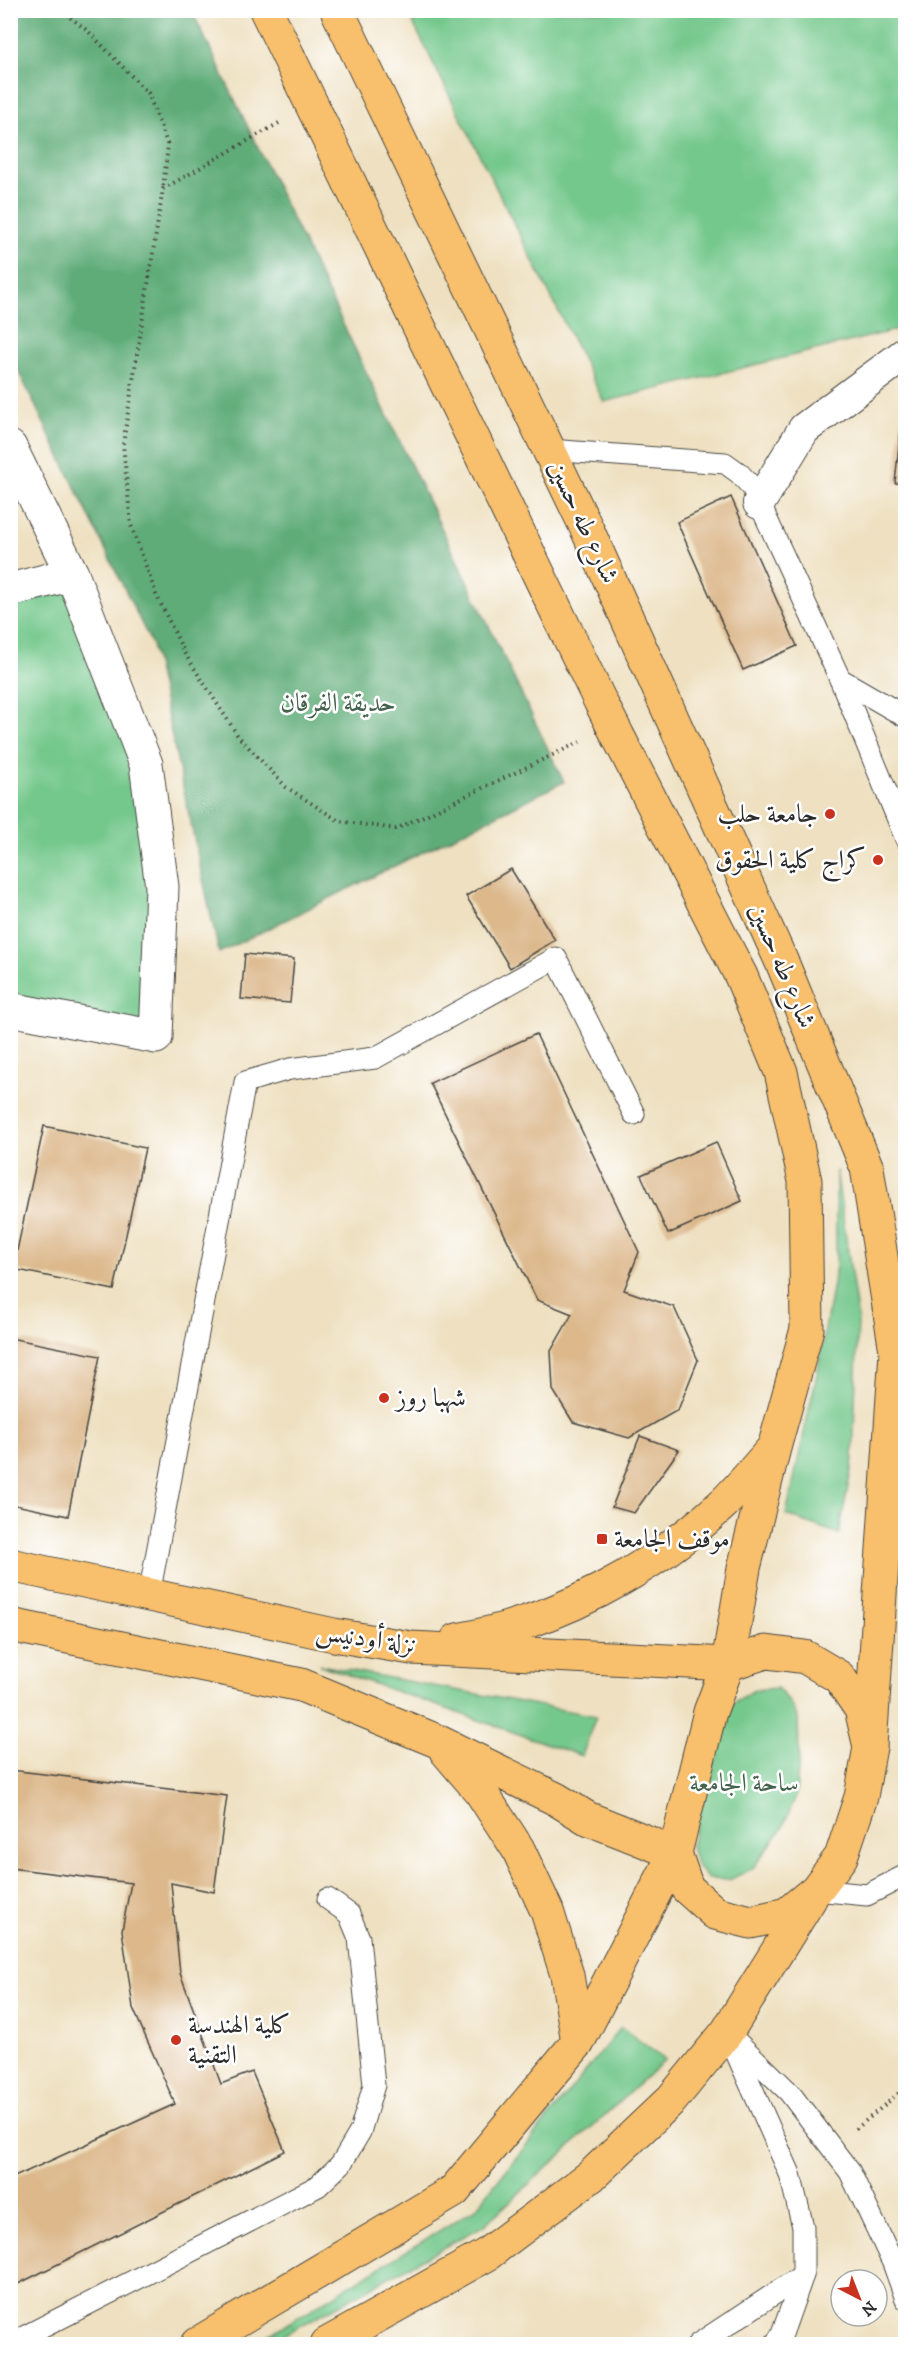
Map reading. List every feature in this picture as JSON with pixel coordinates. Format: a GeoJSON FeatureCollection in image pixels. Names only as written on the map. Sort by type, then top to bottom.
{"type":"FeatureCollection","features":[{"type":"Feature","properties":{"kind":"main road"},"geometry":{"type":"LineString","coordinates":[[198,2344],[454,2191],[579,2042],[675,1853],[710,1712],[728,1664],[744,1568],[807,1329],[805,1181],[781,1072],[741,976],[614,726],[266,10]]}},
{"type":"Feature","properties":{"kind":"main road","name":"شارع طه حسين"},"geometry":{"type":"LineString","coordinates":[[337,10],[586,527],[784,967],[867,1168],[901,1356],[870,1747],[861,1797],[841,1857],[816,1890]]}},
{"type":"Feature","properties":{"kind":"main road"},"geometry":{"type":"LineString","coordinates":[[411,1648],[481,1635],[550,1614],[612,1585],[670,1548],[718,1508],[774,1448]]}},
{"type":"Feature","properties":{"kind":"main road","name":"نزلة أودنيس"},"geometry":{"type":"LineString","coordinates":[[10,1565],[334,1635],[411,1648],[728,1664],[766,1653],[805,1657],[839,1677],[861,1709],[870,1747]]}},
{"type":"Feature","properties":{"kind":"main road"},"geometry":{"type":"LineString","coordinates":[[10,1625],[301,1685],[437,1741],[556,1799],[587,1818],[675,1853],[687,1888],[715,1912],[751,1922],[787,1914],[816,1890]]}},
{"type":"Feature","properties":{"kind":"main road"},"geometry":{"type":"LineString","coordinates":[[437,1741],[481,1792],[518,1849],[548,1911],[567,1975],[579,2042]]}},
{"type":"Feature","properties":{"kind":"main road"},"geometry":{"type":"LineString","coordinates":[[327,2344],[486,2255],[591,2176],[672,2099],[727,2032],[816,1890]]}},
{"type":"Feature","properties":{"kind":"street"},"geometry":{"type":"LineString","coordinates":[[759,503],[804,429],[906,353]]}},
{"type":"Feature","properties":{"kind":"street"},"geometry":{"type":"LineString","coordinates":[[10,447],[72,574],[146,764],[162,886],[156,1037],[10,1009]]}},
{"type":"Feature","properties":{"kind":"street"},"geometry":{"type":"LineString","coordinates":[[10,590],[72,574]]}},
{"type":"Feature","properties":{"kind":"lane"},"geometry":{"type":"LineString","coordinates":[[549,450],[725,463],[739,473],[752,487],[840,679],[906,839]]}},
{"type":"Feature","properties":{"kind":"lane"},"geometry":{"type":"LineString","coordinates":[[840,679],[906,717]]}},
{"type":"Feature","properties":{"kind":"lane"},"geometry":{"type":"LineString","coordinates":[[149,1595],[245,1082],[290,1069],[375,1058],[556,958],[634,1114]]}},
{"type":"Feature","properties":{"kind":"lane"},"geometry":{"type":"LineString","coordinates":[[816,1890],[867,1895],[906,1875]]}},
{"type":"Feature","properties":{"kind":"lane"},"geometry":{"type":"LineString","coordinates":[[10,2344],[318,2186],[341,2164],[360,2132],[374,2085],[359,1938],[349,1914],[328,1899]]}},
{"type":"Feature","properties":{"kind":"lane"},"geometry":{"type":"LineString","coordinates":[[727,2032],[789,2092],[850,2172],[893,2263],[906,2299]]}},
{"type":"Feature","properties":{"kind":"lane"},"geometry":{"type":"LineString","coordinates":[[727,2032],[790,2174],[803,2227],[803,2275],[782,2334],[775,2344]]}},
{"type":"Feature","properties":{"kind":"lane"},"geometry":{"type":"LineString","coordinates":[[698,2344],[803,2275]]}},
{"type":"Feature","properties":{"kind":"path"},"geometry":{"type":"LineString","coordinates":[[61,10],[89,32],[148,93],[168,146],[123,444],[131,525],[156,594],[184,654],[238,736],[286,787],[339,821],[396,829],[614,726]]}},
{"type":"Feature","properties":{"kind":"path"},"geometry":{"type":"LineString","coordinates":[[163,189],[312,104]]}},
{"type":"Feature","properties":{"kind":"path"},"geometry":{"type":"LineString","coordinates":[[832,2149],[906,2087]]}},
{"type":"Feature","properties":{"kind":"green space","name":"حديقة الفرقان"},"geometry":{"type":"Polygon","coordinates":[[[11,10],[192,11],[564,782],[219,953],[152,645],[11,356],[11,10]]]}},
{"type":"Feature","properties":{"kind":"green space"},"geometry":{"type":"Polygon","coordinates":[[[407,11],[905,11],[905,328],[604,402],[407,11]]]}},
{"type":"Feature","properties":{"kind":"green space"},"geometry":{"type":"Polygon","coordinates":[[[72,574],[146,764],[156,1037],[11,1009],[11,590],[72,574]]]}},
{"type":"Feature","properties":{"kind":"green space"},"geometry":{"type":"Polygon","coordinates":[[[836,1170],[858,1320],[853,1460],[839,1534],[786,1515],[818,1369],[836,1266],[836,1170]]]}},
{"type":"Feature","properties":{"kind":"green space"},"geometry":{"type":"Polygon","coordinates":[[[320,1665],[596,1716],[582,1756],[320,1665]]]}},
{"type":"Feature","properties":{"kind":"green space","name":"ساحة الجامعة"},"geometry":{"type":"Polygon","coordinates":[[[777,1688],[788,1700],[798,1718],[799,1756],[796,1796],[782,1829],[752,1869],[729,1880],[708,1879],[696,1865],[691,1846],[728,1706],[754,1690],[777,1688]]]}},
{"type":"Feature","properties":{"kind":"green space"},"geometry":{"type":"Polygon","coordinates":[[[621,2027],[665,2060],[483,2226],[267,2344],[254,2344],[475,2209],[621,2027]]]}},
{"type":"Feature","properties":{"kind":"building"},"geometry":{"type":"Polygon","coordinates":[[[902,415],[906,415],[906,484],[895,483],[902,415]]]}},
{"type":"Feature","properties":{"kind":"building"},"geometry":{"type":"Polygon","coordinates":[[[731,497],[797,646],[743,670],[677,522],[731,497]]]}},
{"type":"Feature","properties":{"kind":"building"},"geometry":{"type":"Polygon","coordinates":[[[511,869],[555,940],[510,968],[466,896],[511,869]]]}},
{"type":"Feature","properties":{"kind":"building"},"geometry":{"type":"Polygon","coordinates":[[[245,954],[294,959],[290,1003],[241,999],[245,954]]]}},
{"type":"Feature","properties":{"kind":"building"},"geometry":{"type":"Polygon","coordinates":[[[536,1034],[639,1252],[624,1290],[674,1307],[698,1360],[678,1410],[629,1438],[573,1422],[553,1390],[551,1351],[572,1314],[537,1300],[430,1083],[536,1034]]]}},
{"type":"Feature","properties":{"kind":"building"},"geometry":{"type":"Polygon","coordinates":[[[44,1126],[145,1148],[114,1290],[13,1269],[44,1126]]]}},
{"type":"Feature","properties":{"kind":"building"},"geometry":{"type":"Polygon","coordinates":[[[716,1142],[742,1201],[668,1234],[641,1175],[716,1142]]]}},
{"type":"Feature","properties":{"kind":"building"},"geometry":{"type":"Polygon","coordinates":[[[10,1338],[100,1356],[68,1516],[10,1504],[10,1338]]]}},
{"type":"Feature","properties":{"kind":"building"},"geometry":{"type":"Polygon","coordinates":[[[640,1436],[679,1450],[634,1513],[612,1507],[640,1436]]]}},
{"type":"Feature","properties":{"kind":"building","name":"كلية الهندسة التقنية"},"geometry":{"type":"Polygon","coordinates":[[[10,1770],[227,1796],[214,1892],[171,1883],[180,1973],[221,2084],[252,2072],[285,2151],[10,2288],[10,2179],[175,2104],[133,2008],[122,1930],[131,1883],[10,1868],[10,1770]]]}},
{"type":"Feature","properties":{"kind":"place","name":"جامعة حلب"},"geometry":{"type":"Point","coordinates":[830,814]}},
{"type":"Feature","properties":{"kind":"place","name":"كراج كلية الحقوق"},"geometry":{"type":"Point","coordinates":[878,860]}},
{"type":"Feature","properties":{"kind":"place","name":"شهبا روز"},"geometry":{"type":"Point","coordinates":[384,1398]}},
{"type":"Feature","properties":{"kind":"place","name":"موقف الجامعة"},"geometry":{"type":"Point","coordinates":[602,1539]}},
{"type":"Feature","properties":{"kind":"place","name":"كلية الهندسة التقنية"},"geometry":{"type":"Point","coordinates":[176,2040]}}]}
